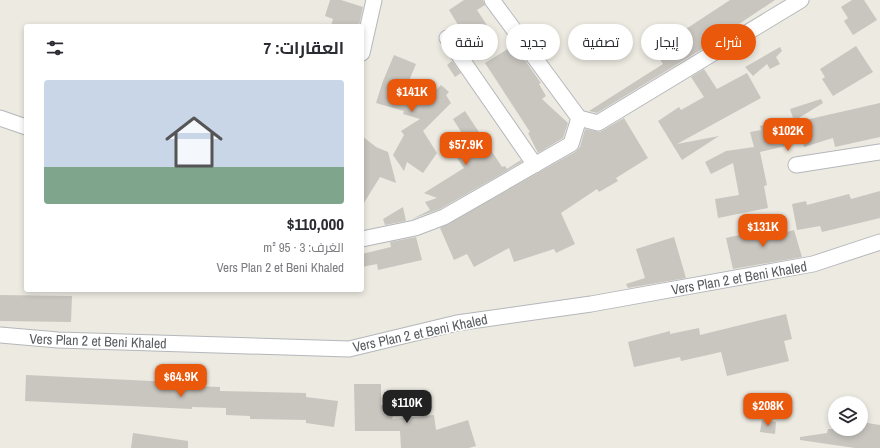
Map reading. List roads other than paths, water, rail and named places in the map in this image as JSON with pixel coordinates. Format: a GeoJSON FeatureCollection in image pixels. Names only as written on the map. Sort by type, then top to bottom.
{"type":"FeatureCollection","features":[{"type":"Feature","properties":{"kind":"street"},"geometry":{"type":"LineString","coordinates":[[364,44],[374,0]]}},
{"type":"Feature","properties":{"kind":"street"},"geometry":{"type":"LineString","coordinates":[[492,0],[580,118],[598,123],[801,0]]}},
{"type":"Feature","properties":{"kind":"street"},"geometry":{"type":"LineString","coordinates":[[462,60],[535,165]]}},
{"type":"Feature","properties":{"kind":"street"},"geometry":{"type":"LineString","coordinates":[[0,118],[24,126]]}},
{"type":"Feature","properties":{"kind":"street"},"geometry":{"type":"LineString","coordinates":[[364,238],[415,228],[444,217],[571,144],[580,118]]}},
{"type":"Feature","properties":{"kind":"street"},"geometry":{"type":"LineString","coordinates":[[796,165],[880,152]]}},
{"type":"Feature","properties":{"kind":"street","name":"Vers Plan 2 et Beni Khaled"},"geometry":{"type":"LineString","coordinates":[[0,336],[58,340],[349,349],[456,323],[591,304],[813,264],[880,242]]}}]}
